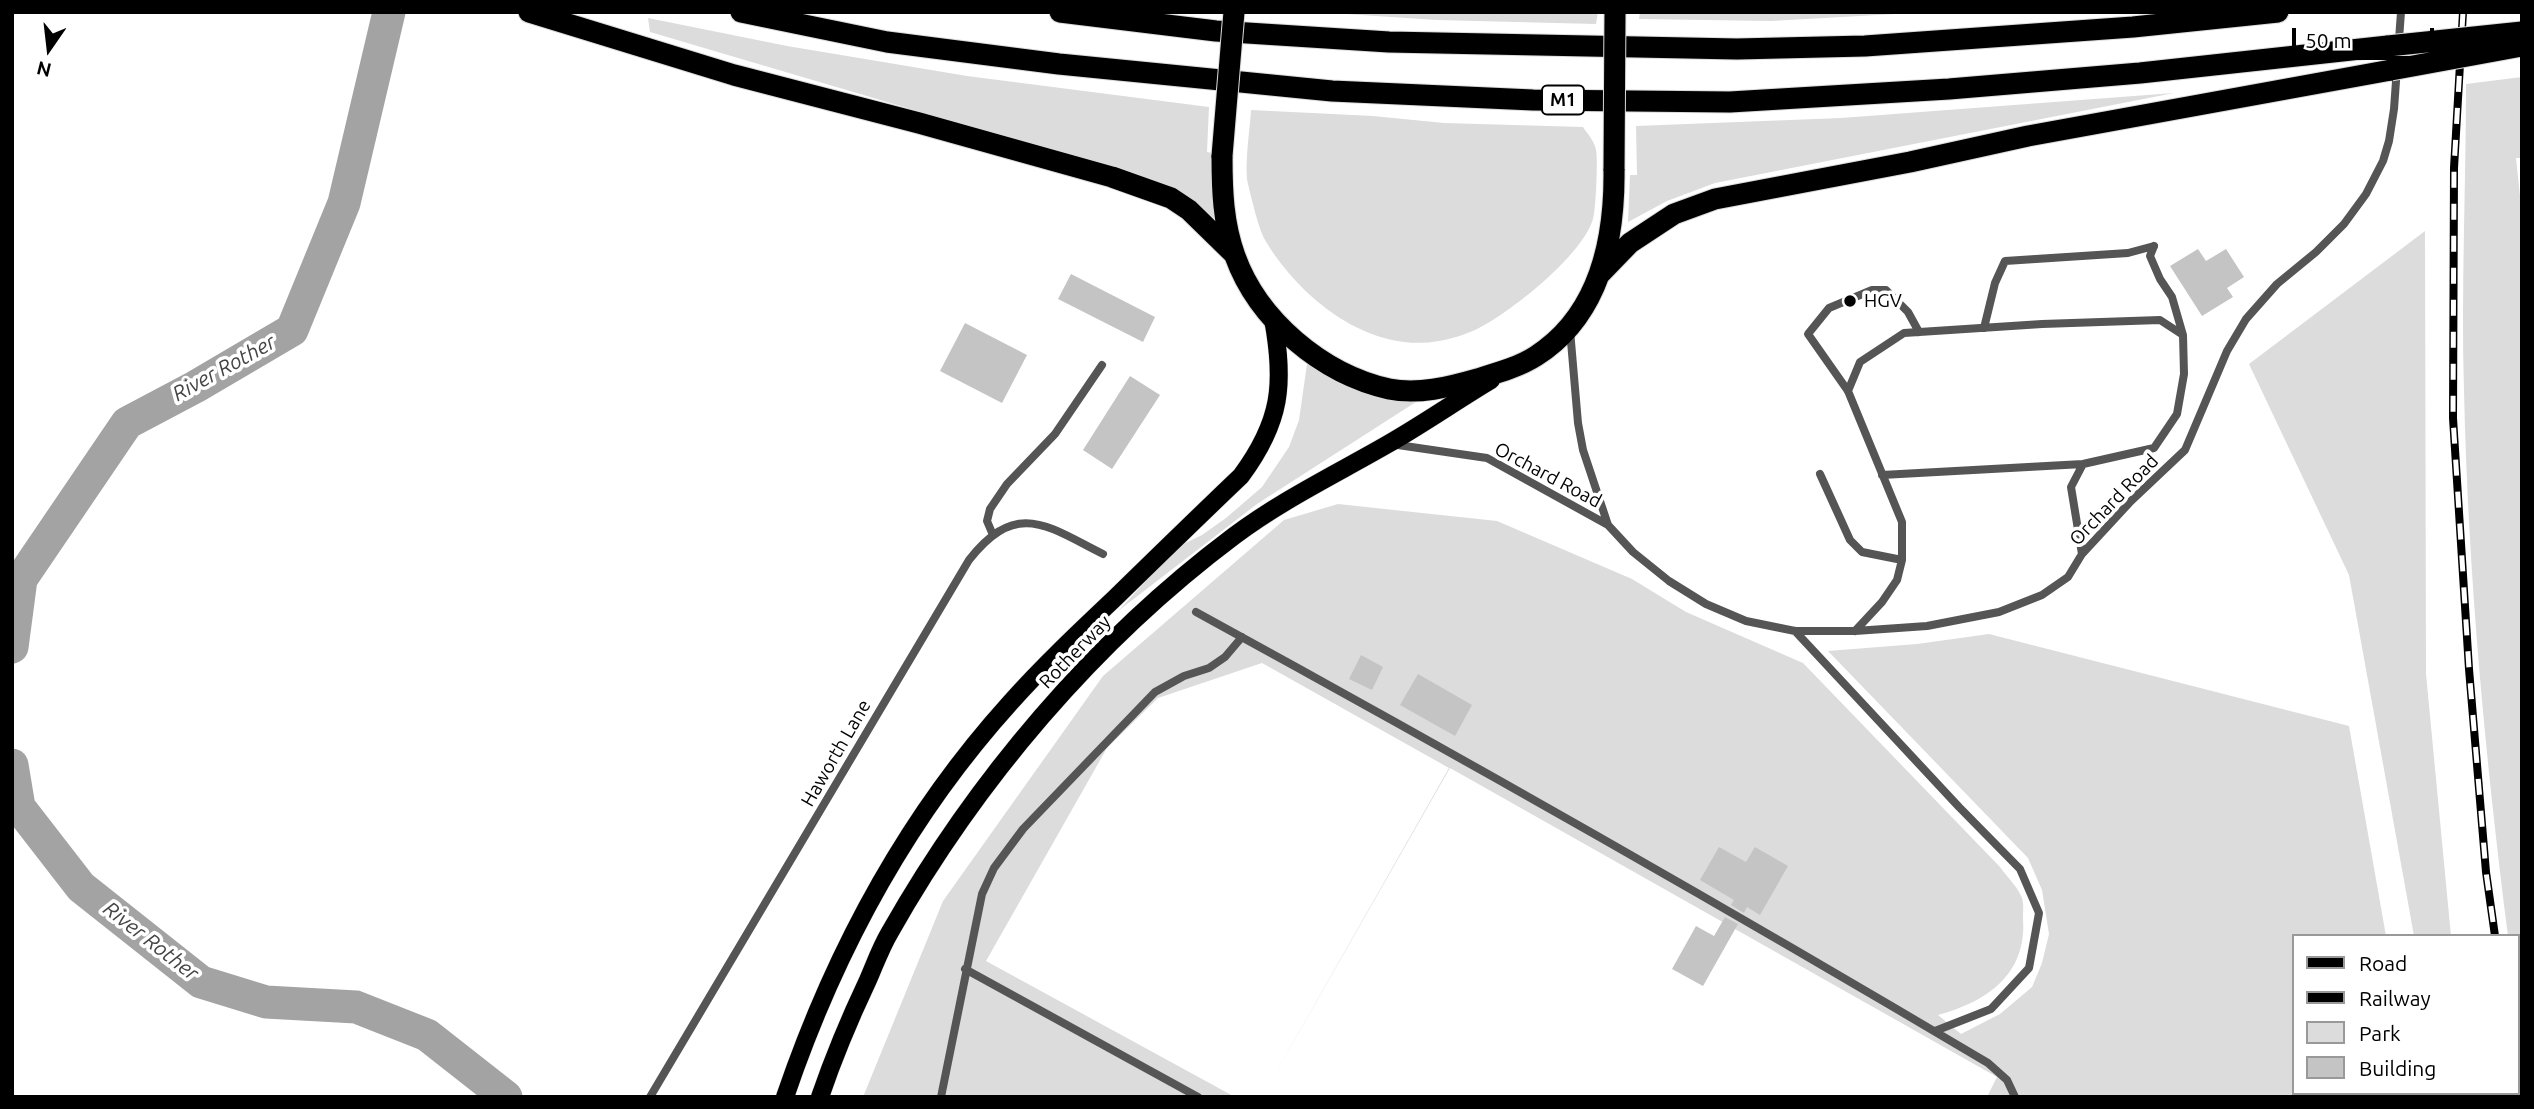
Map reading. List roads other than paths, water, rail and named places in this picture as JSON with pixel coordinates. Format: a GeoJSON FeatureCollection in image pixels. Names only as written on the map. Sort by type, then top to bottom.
{"type":"FeatureCollection","features":[{"type":"Feature","properties":{"kind":"highway"},"geometry":{"type":"LineString","coordinates":[[529,12],[734,75],[1112,177],[1171,198],[1189,210],[1234,254]]}},
{"type":"Feature","properties":{"kind":"highway","name":"M1"},"geometry":{"type":"LineString","coordinates":[[741,12],[887,42],[1059,64],[1332,91],[1532,100],[1730,102],[1949,89],[2140,73],[2522,32]]}},
{"type":"Feature","properties":{"kind":"highway"},"geometry":{"type":"LineString","coordinates":[[1060,12],[1216,30],[1389,43],[1737,49],[1879,45],[2133,27],[2278,12]]}},
{"type":"Feature","properties":{"kind":"highway"},"geometry":{"type":"LineString","coordinates":[[1234,12],[1222,156],[1222,204],[1234,254],[1242,273],[1273,319],[1294,340],[1345,376],[1390,389],[1435,390],[1506,370],[1537,356],[1570,326],[1588,300],[1607,251],[1614,205],[1615,12]]}},
{"type":"Feature","properties":{"kind":"highway"},"geometry":{"type":"LineString","coordinates":[[1599,275],[1630,243],[1674,214],[1715,199],[1910,162],[2028,136],[2522,46]]}},
{"type":"Feature","properties":{"kind":"main road","name":"Rotherway"},"geometry":{"type":"LineString","coordinates":[[785,1097],[817,1009],[866,909],[914,829],[968,753],[1010,702],[1063,647],[1241,476],[1254,458],[1272,426],[1277,401],[1279,354],[1273,319]]}},
{"type":"Feature","properties":{"kind":"main road","name":"Rotherway"},"geometry":{"type":"LineString","coordinates":[[820,1097],[837,1047],[889,933],[946,842],[1018,742],[1116,638],[1166,591],[1235,536],[1296,495],[1388,444],[1506,370]]}},
{"type":"Feature","properties":{"kind":"lane","name":"Orchard Road"},"geometry":{"type":"LineString","coordinates":[[1388,444],[1487,458],[1608,525],[1633,552],[1669,581],[1706,604],[1746,621],[1795,631],[1855,631],[1927,626],[1999,612],[2042,595],[2068,577],[2082,554],[2131,501],[2185,450],[2227,351],[2246,319],[2277,284],[2344,224],[2366,194],[2383,161],[2389,141],[2401,12]]}},
{"type":"Feature","properties":{"kind":"lane"},"geometry":{"type":"LineString","coordinates":[[1882,475],[2082,464],[2154,448],[2177,414],[2184,374],[2183,335],[2172,297],[2150,256],[2154,246],[2128,253],[2006,261],[1995,283],[1984,328]]}},
{"type":"Feature","properties":{"kind":"lane"},"geometry":{"type":"LineString","coordinates":[[1855,631],[1882,602],[1897,580],[1902,560],[1902,523],[1848,391],[1808,334],[1829,308],[1872,290],[1886,290],[1908,312],[1919,332]]}},
{"type":"Feature","properties":{"kind":"lane"},"geometry":{"type":"LineString","coordinates":[[1848,391],[1860,362],[1904,333],[2160,320],[2183,335]]}},
{"type":"Feature","properties":{"kind":"lane","name":"Orchard Road"},"geometry":{"type":"LineString","coordinates":[[1570,326],[1578,423],[1583,450],[1608,525]]}},
{"type":"Feature","properties":{"kind":"lane"},"geometry":{"type":"LineString","coordinates":[[993,535],[987,521],[990,509],[1007,484],[1055,434],[1102,365]]}},
{"type":"Feature","properties":{"kind":"lane"},"geometry":{"type":"LineString","coordinates":[[2082,464],[2071,488],[2082,554]]}},
{"type":"Feature","properties":{"kind":"lane"},"geometry":{"type":"LineString","coordinates":[[1820,474],[1850,540],[1863,552],[1902,560]]}},
{"type":"Feature","properties":{"kind":"lane","name":"Haworth Lane"},"geometry":{"type":"LineString","coordinates":[[650,1097],[981,544],[1010,525],[1028,521],[1064,534],[1103,554]]}},
{"type":"Feature","properties":{"kind":"lane"},"geometry":{"type":"LineString","coordinates":[[1196,612],[1732,912],[1935,1031],[1988,1063],[2007,1080],[2015,1097]]}},
{"type":"Feature","properties":{"kind":"lane"},"geometry":{"type":"LineString","coordinates":[[1795,631],[2020,869],[2039,913],[2029,968],[1991,1009],[1935,1031]]}},
{"type":"Feature","properties":{"kind":"lane"},"geometry":{"type":"LineString","coordinates":[[941,1097],[982,894],[993,868],[1023,829],[1155,692],[1184,676],[1209,668],[1225,657],[1242,637]]}},
{"type":"Feature","properties":{"kind":"lane"},"geometry":{"type":"LineString","coordinates":[[965,969],[1198,1097]]}},
{"type":"Feature","properties":{"kind":"waterway","name":"River Rother"},"geometry":{"type":"LineString","coordinates":[[12,647],[21,579],[127,423],[292,330],[344,203],[389,12]]}},
{"type":"Feature","properties":{"kind":"waterway","name":"River Rother"},"geometry":{"type":"LineString","coordinates":[[12,765],[19,807],[81,887],[201,982],[266,1002],[356,1007],[427,1035],[506,1097]]}},
{"type":"Feature","properties":{"kind":"railway"},"geometry":{"type":"LineString","coordinates":[[2463,12],[2454,168],[2453,418],[2469,669],[2486,872],[2495,934]]}},
{"type":"Feature","properties":{"kind":"place","name":"HGV"},"geometry":{"type":"Point","coordinates":[1850,301]}}]}
